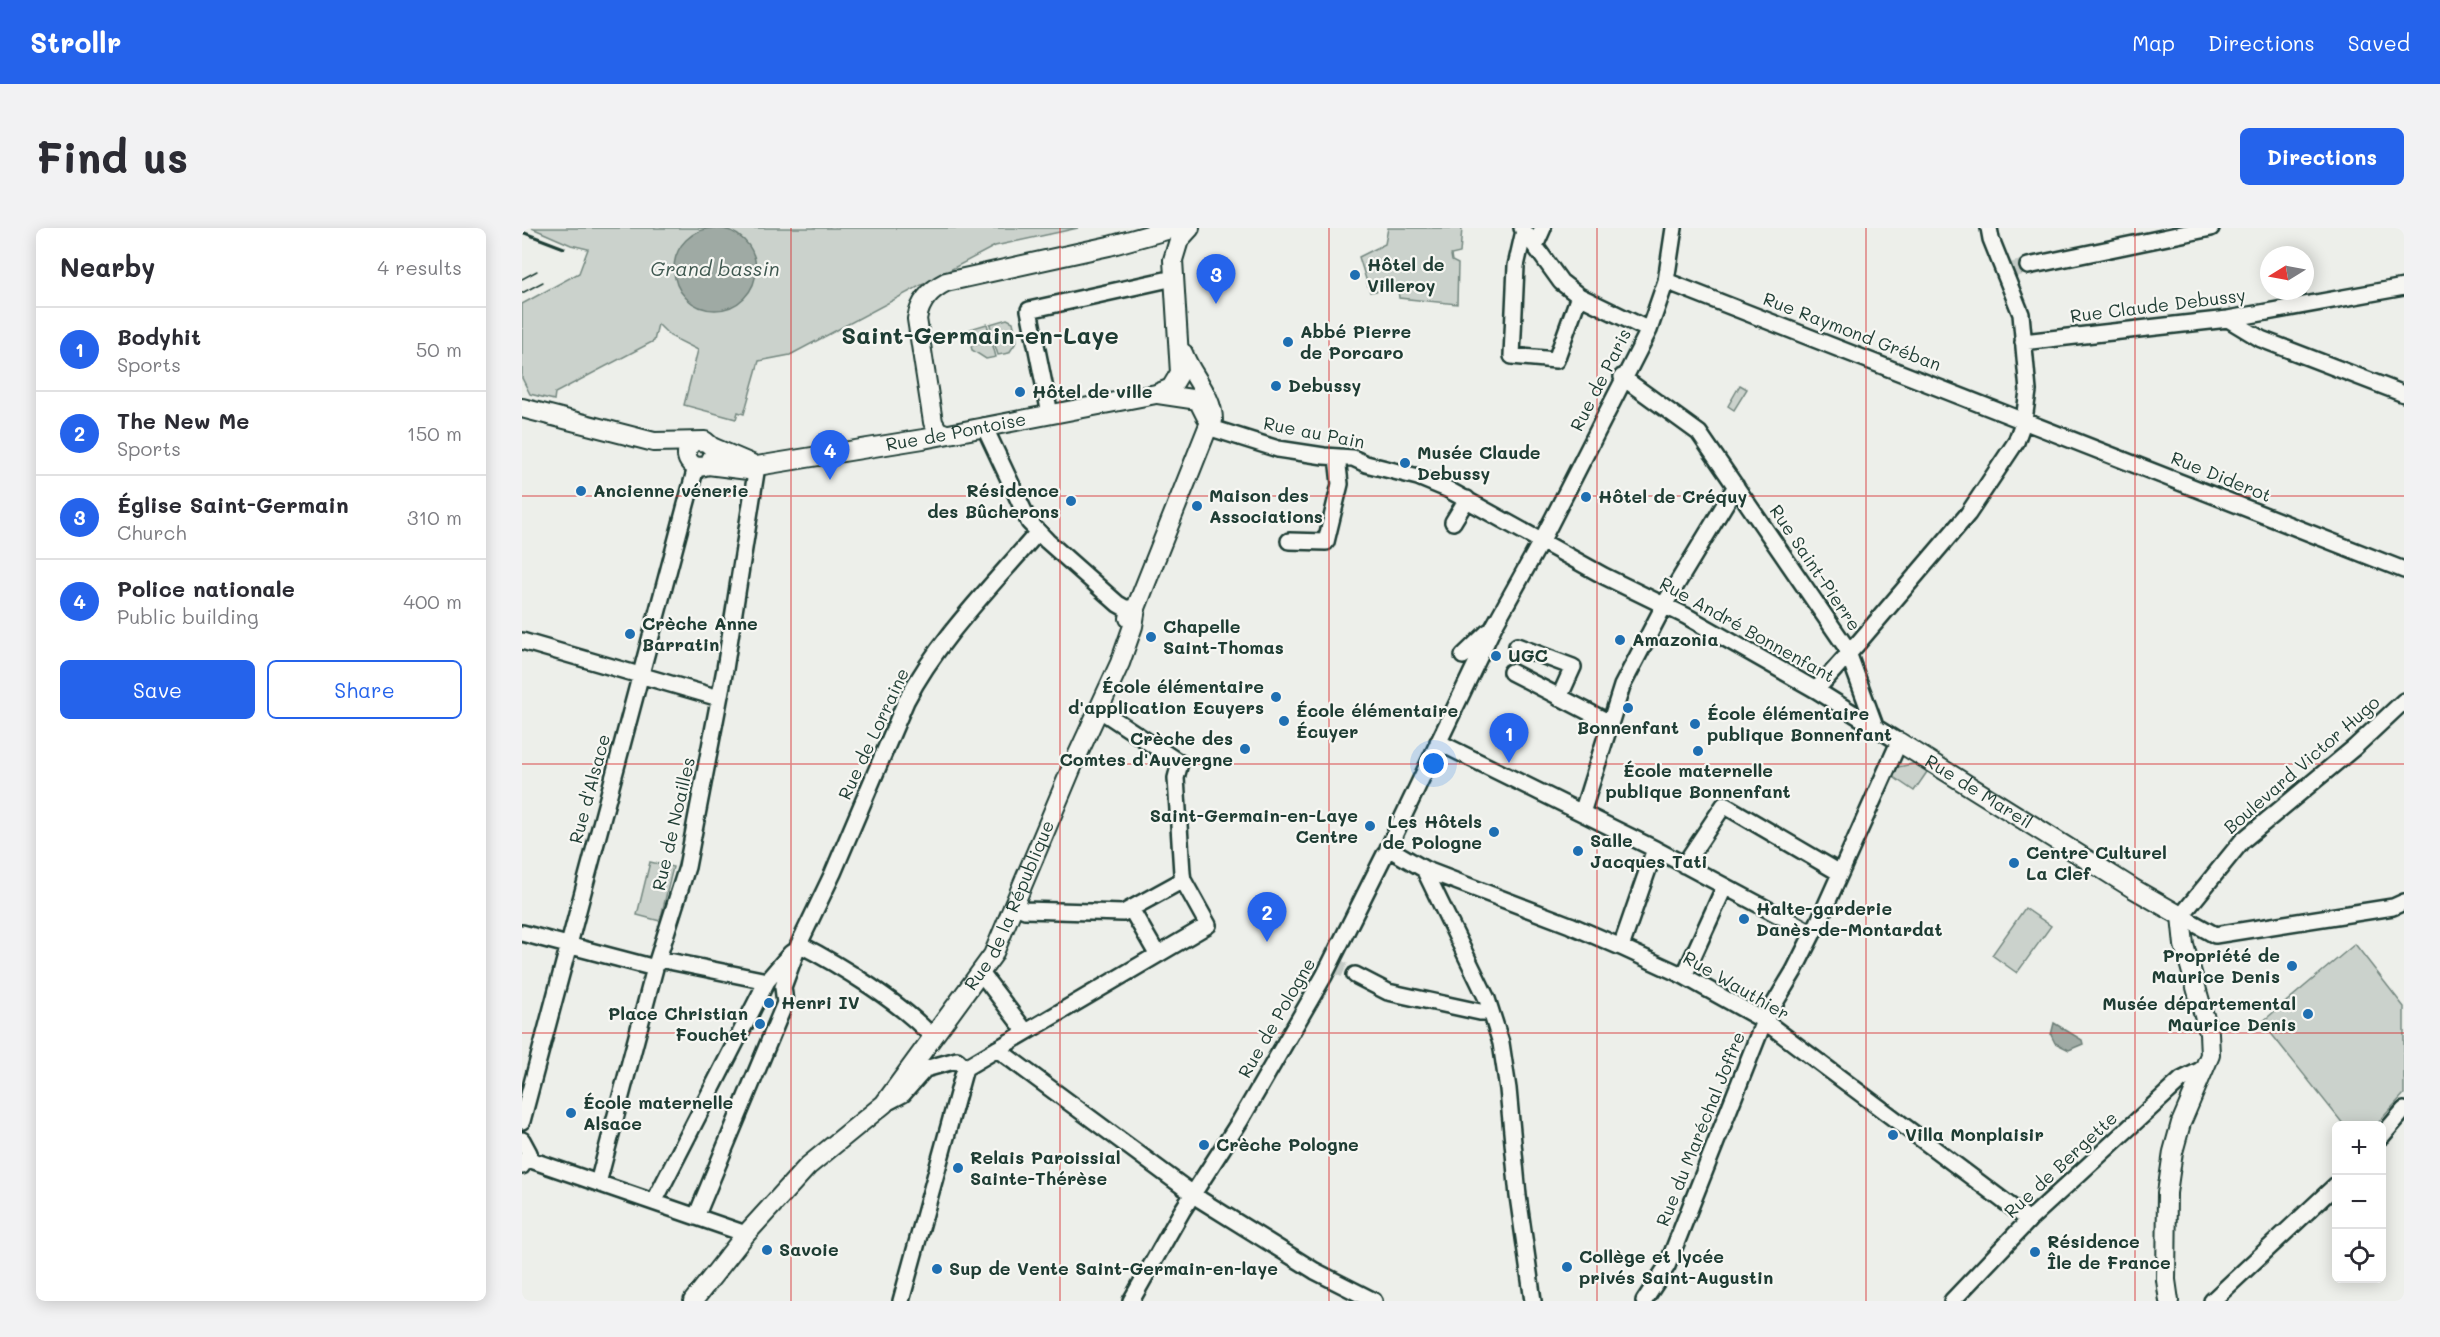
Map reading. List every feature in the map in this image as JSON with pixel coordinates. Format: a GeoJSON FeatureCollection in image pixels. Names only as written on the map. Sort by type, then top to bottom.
{"type":"FeatureCollection","features":[{"type":"Feature","properties":{"kind":"main road"},"geometry":{"type":"LineString","coordinates":[[946,434],[938,431],[932,420],[917,319],[923,301],[936,288],[946,282],[1174,228]]}},
{"type":"Feature","properties":{"kind":"main road"},"geometry":{"type":"LineString","coordinates":[[1180,348],[1174,269],[1179,240],[1190,228]]}},
{"type":"Feature","properties":{"kind":"main road"},"geometry":{"type":"LineString","coordinates":[[1152,235],[1165,244],[1174,269]]}},
{"type":"Feature","properties":{"kind":"main road","name":"Rue de Pontoise"},"geometry":{"type":"LineString","coordinates":[[522,408],[654,442],[696,458],[748,470],[757,466],[946,434],[1159,394],[1177,382],[1180,373],[1180,348]]}},
{"type":"Feature","properties":{"kind":"main road","name":"Rue de la République"},"geometry":{"type":"LineString","coordinates":[[693,1301],[746,1234],[808,1166],[884,1104],[993,955],[1072,767],[1087,714],[1098,702],[1125,624],[1136,608],[1206,419],[1214,420],[1213,411],[1180,348]]}},
{"type":"Feature","properties":{"kind":"main road","name":"Rue de Pontoise"},"geometry":{"type":"LineString","coordinates":[[1159,394],[1198,400],[1206,419]]}},
{"type":"Feature","properties":{"kind":"main road"},"geometry":{"type":"LineString","coordinates":[[916,439],[927,431],[932,420]]}},
{"type":"Feature","properties":{"kind":"main road"},"geometry":{"type":"LineString","coordinates":[[696,458],[703,440],[712,447],[757,466]]}},
{"type":"Feature","properties":{"kind":"main road","name":"Rue de Mareil"},"geometry":{"type":"LineString","coordinates":[[1899,742],[2134,890],[2181,916]]}},
{"type":"Feature","properties":{"kind":"main road"},"geometry":{"type":"LineString","coordinates":[[2169,1301],[2167,1193],[2173,1152],[2181,1123],[2210,1055],[2210,1041],[2184,945],[2181,916]]}},
{"type":"Feature","properties":{"kind":"main road"},"geometry":{"type":"LineString","coordinates":[[2167,1265],[2181,1301]]}},
{"type":"Feature","properties":{"kind":"street"},"geometry":{"type":"LineString","coordinates":[[1535,246],[1543,228]]}},
{"type":"Feature","properties":{"kind":"street","name":"Rue de Paris"},"geometry":{"type":"LineString","coordinates":[[1494,626],[1648,330],[1666,281],[1674,228]]}},
{"type":"Feature","properties":{"kind":"street"},"geometry":{"type":"LineString","coordinates":[[1816,690],[1968,514],[2016,442],[2024,420],[2028,391],[2021,314],[2008,270],[1991,240],[1989,228]]}},
{"type":"Feature","properties":{"kind":"street"},"geometry":{"type":"LineString","coordinates":[[2028,266],[2211,228]]}},
{"type":"Feature","properties":{"kind":"street"},"geometry":{"type":"LineString","coordinates":[[1523,229],[1561,282],[1579,297],[1648,330]]}},
{"type":"Feature","properties":{"kind":"street"},"geometry":{"type":"LineString","coordinates":[[1523,229],[1516,266],[1512,357],[1556,360],[1579,297]]}},
{"type":"Feature","properties":{"kind":"street"},"geometry":{"type":"LineString","coordinates":[[1050,414],[1029,310],[1174,269]]}},
{"type":"Feature","properties":{"kind":"street","name":"Rue Raymond Gréban"},"geometry":{"type":"LineString","coordinates":[[1666,281],[2024,420]]}},
{"type":"Feature","properties":{"kind":"street","name":"Rue Claude Debussy"},"geometry":{"type":"LineString","coordinates":[[2023,342],[2228,319],[2404,287]]}},
{"type":"Feature","properties":{"kind":"street"},"geometry":{"type":"LineString","coordinates":[[2228,319],[2261,339],[2404,394]]}},
{"type":"Feature","properties":{"kind":"street","name":"Rue Saint-Pierre"},"geometry":{"type":"LineString","coordinates":[[1622,377],[1699,434],[1846,647],[1875,726]]}},
{"type":"Feature","properties":{"kind":"street","name":"Rue au Pain"},"geometry":{"type":"LineString","coordinates":[[1206,419],[1278,449],[1353,458],[1366,464],[1418,477],[1467,499],[1540,541]]}},
{"type":"Feature","properties":{"kind":"street","name":"Rue Diderot"},"geometry":{"type":"LineString","coordinates":[[2024,420],[2404,570]]}},
{"type":"Feature","properties":{"kind":"street"},"geometry":{"type":"LineString","coordinates":[[984,426],[1029,522],[1118,604],[1125,608],[1136,608]]}},
{"type":"Feature","properties":{"kind":"street"},"geometry":{"type":"LineString","coordinates":[[1289,541],[1326,542],[1340,484],[1337,457]]}},
{"type":"Feature","properties":{"kind":"street","name":"Rue d'Alsace"},"geometry":{"type":"LineString","coordinates":[[522,1121],[696,458]]}},
{"type":"Feature","properties":{"kind":"street","name":"Rue de Noailles"},"geometry":{"type":"LineString","coordinates":[[598,1183],[657,963],[687,867],[719,698],[757,466]]}},
{"type":"Feature","properties":{"kind":"street"},"geometry":{"type":"LineString","coordinates":[[1582,813],[1622,686],[1665,605],[1736,486]]}},
{"type":"Feature","properties":{"kind":"street"},"geometry":{"type":"LineString","coordinates":[[1452,522],[1467,499]]}},
{"type":"Feature","properties":{"kind":"street","name":"Rue de Lorraine"},"geometry":{"type":"LineString","coordinates":[[799,944],[920,676],[984,592],[1038,532]]}},
{"type":"Feature","properties":{"kind":"street","name":"Rue André Bonnenfant"},"geometry":{"type":"LineString","coordinates":[[1540,541],[1604,576],[1665,605],[1816,690],[1899,742]]}},
{"type":"Feature","properties":{"kind":"street"},"geometry":{"type":"LineString","coordinates":[[1462,656],[1494,626]]}},
{"type":"Feature","properties":{"kind":"street","name":"Rue de Pologne"},"geometry":{"type":"LineString","coordinates":[[1131,1301],[1192,1195],[1256,1095],[1324,976],[1494,626]]}},
{"type":"Feature","properties":{"kind":"street"},"geometry":{"type":"LineString","coordinates":[[522,642],[719,698]]}},
{"type":"Feature","properties":{"kind":"street"},"geometry":{"type":"LineString","coordinates":[[1517,646],[1574,667],[1560,698]]}},
{"type":"Feature","properties":{"kind":"street"},"geometry":{"type":"LineString","coordinates":[[1511,672],[1610,723]]}},
{"type":"Feature","properties":{"kind":"street","name":"Boulevard Victor Hugo"},"geometry":{"type":"LineString","coordinates":[[2181,916],[2242,841],[2355,747],[2404,701]]}},
{"type":"Feature","properties":{"kind":"street"},"geometry":{"type":"LineString","coordinates":[[884,1104],[903,1094],[925,1069],[961,1064],[997,1049],[1208,925],[1184,880],[1176,778],[1180,764],[1098,702]]}},
{"type":"Feature","properties":{"kind":"street"},"geometry":{"type":"LineString","coordinates":[[1438,742],[1655,849],[1724,888],[1812,933]]}},
{"type":"Feature","properties":{"kind":"street","name":"Rue du Maréchal Joffre"},"geometry":{"type":"LineString","coordinates":[[1644,1301],[1667,1266],[1764,1021],[1812,933],[1899,742]]}},
{"type":"Feature","properties":{"kind":"street"},"geometry":{"type":"LineString","coordinates":[[1684,865],[1724,806],[1840,873]]}},
{"type":"Feature","properties":{"kind":"street","name":"Rue Wauthier"},"geometry":{"type":"LineString","coordinates":[[1388,848],[1424,869],[1621,947],[1684,976],[1764,1021],[2029,1220]]}},
{"type":"Feature","properties":{"kind":"street"},"geometry":{"type":"LineString","coordinates":[[1621,947],[1655,849]]}},
{"type":"Feature","properties":{"kind":"street"},"geometry":{"type":"LineString","coordinates":[[1424,869],[1491,1012],[1505,1061],[1516,1183],[1533,1301]]}},
{"type":"Feature","properties":{"kind":"street"},"geometry":{"type":"LineString","coordinates":[[1015,906],[1025,910],[1123,913],[1184,880]]}},
{"type":"Feature","properties":{"kind":"street"},"geometry":{"type":"LineString","coordinates":[[1684,976],[1724,888]]}},
{"type":"Feature","properties":{"kind":"street"},"geometry":{"type":"LineString","coordinates":[[2181,916],[2215,935],[2393,908],[2404,902]]}},
{"type":"Feature","properties":{"kind":"street"},"geometry":{"type":"LineString","coordinates":[[1131,909],[1157,954]]}},
{"type":"Feature","properties":{"kind":"street"},"geometry":{"type":"LineString","coordinates":[[522,933],[657,963],[767,981]]}},
{"type":"Feature","properties":{"kind":"street"},"geometry":{"type":"LineString","coordinates":[[654,1202],[767,981],[799,944]]}},
{"type":"Feature","properties":{"kind":"street"},"geometry":{"type":"LineString","coordinates":[[799,944],[873,989],[925,1029],[933,1038]]}},
{"type":"Feature","properties":{"kind":"street"},"geometry":{"type":"LineString","coordinates":[[696,1217],[785,1003],[783,987],[799,944]]}},
{"type":"Feature","properties":{"kind":"street"},"geometry":{"type":"LineString","coordinates":[[981,973],[1026,1032]]}},
{"type":"Feature","properties":{"kind":"street"},"geometry":{"type":"LineString","coordinates":[[1355,975],[1388,992],[1480,1012],[1491,1012]]}},
{"type":"Feature","properties":{"kind":"street"},"geometry":{"type":"LineString","coordinates":[[997,1049],[1192,1195],[1315,1271],[1374,1301]]}},
{"type":"Feature","properties":{"kind":"street"},"geometry":{"type":"LineString","coordinates":[[901,1301],[961,1064]]}},
{"type":"Feature","properties":{"kind":"street","name":"Rue de Bergette"},"geometry":{"type":"LineString","coordinates":[[1952,1301],[2029,1220],[2181,1080],[2205,1068]]}},
{"type":"Feature","properties":{"kind":"street"},"geometry":{"type":"LineString","coordinates":[[2386,1131],[2404,1110]]}},
{"type":"Feature","properties":{"kind":"street"},"geometry":{"type":"LineString","coordinates":[[522,1140],[528,1148],[525,1162],[598,1183],[746,1234]]}},
{"type":"Feature","properties":{"kind":"street"},"geometry":{"type":"LineString","coordinates":[[2212,1301],[2332,1190]]}},
{"type":"Feature","properties":{"kind":"shaded area"},"geometry":{"type":"Polygon","coordinates":[[[532,228],[1078,228],[995,246],[790,355],[759,361],[744,414],[738,412],[736,419],[684,405],[698,350],[670,336],[658,324],[654,341],[555,393],[554,400],[530,394],[522,378],[522,304],[579,273],[588,249],[571,245],[532,228]]]}},
{"type":"Feature","properties":{"kind":"shaded area"},"geometry":{"type":"Polygon","coordinates":[[[1388,228],[1462,228],[1460,253],[1451,255],[1452,261],[1458,264],[1457,304],[1399,298],[1398,288],[1370,292],[1359,257],[1385,244],[1388,228]]]}},
{"type":"Feature","properties":{"kind":"shaded area"},"geometry":{"type":"Polygon","coordinates":[[[1007,319],[1013,322],[1015,331],[997,336],[992,335],[990,324],[1007,319]]]}},
{"type":"Feature","properties":{"kind":"shaded area"},"geometry":{"type":"Polygon","coordinates":[[[987,324],[990,335],[987,339],[970,343],[968,334],[970,329],[987,324]]]}},
{"type":"Feature","properties":{"kind":"shaded area"},"geometry":{"type":"Polygon","coordinates":[[[1016,334],[1017,341],[1009,353],[998,355],[994,342],[998,338],[1016,334]]]}},
{"type":"Feature","properties":{"kind":"shaded area"},"geometry":{"type":"Polygon","coordinates":[[[992,342],[996,357],[986,359],[972,350],[971,346],[992,342]]]}},
{"type":"Feature","properties":{"kind":"shaded area"},"geometry":{"type":"Polygon","coordinates":[[[1740,385],[1747,389],[1734,410],[1728,406],[1740,385]]]}},
{"type":"Feature","properties":{"kind":"shaded area"},"geometry":{"type":"Polygon","coordinates":[[[1917,763],[1927,772],[1914,791],[1892,776],[1898,767],[1917,763]]]}},
{"type":"Feature","properties":{"kind":"shaded area"},"geometry":{"type":"Polygon","coordinates":[[[650,862],[673,867],[660,921],[637,915],[650,862]]]}},
{"type":"Feature","properties":{"kind":"shaded area"},"geometry":{"type":"Polygon","coordinates":[[[2025,908],[2051,926],[2017,973],[1992,955],[2025,908]]]}},
{"type":"Feature","properties":{"kind":"shaded area"},"geometry":{"type":"Polygon","coordinates":[[[2355,944],[2404,1007],[2404,1094],[2380,1121],[2341,1121],[2262,1022],[2355,944]]]}},
{"type":"Feature","properties":{"kind":"water","name":"Grand bassin"},"geometry":{"type":"Polygon","coordinates":[[[707,228],[723,228],[738,235],[749,246],[756,261],[753,285],[744,298],[723,310],[707,310],[692,303],[681,292],[674,277],[674,261],[681,246],[692,235],[707,228]]]}},
{"type":"Feature","properties":{"kind":"water"},"geometry":{"type":"Polygon","coordinates":[[[2054,1023],[2082,1040],[2083,1044],[2069,1050],[2055,1043],[2051,1035],[2054,1023]]]}},
{"type":"Feature","properties":{"kind":"tunnel"},"geometry":{"type":"LineString","coordinates":[[2012,270],[2028,266]]}},
{"type":"Feature","properties":{"kind":"tunnel"},"geometry":{"type":"LineString","coordinates":[[1331,964],[1355,975]]}},
{"type":"Feature","properties":{"kind":"tram line"},"geometry":{"type":"LineString","coordinates":[[522,279],[537,271]]}},
{"type":"Feature","properties":{"kind":"tram line"},"geometry":{"type":"LineString","coordinates":[[522,293],[543,282]]}},
{"type":"Feature","properties":{"kind":"railway"},"geometry":{"type":"LineString","coordinates":[[522,232],[564,248]]}},
{"type":"Feature","properties":{"kind":"place","name":"Hôtel de Villeroy"},"geometry":{"type":"Point","coordinates":[1355,275]}},
{"type":"Feature","properties":{"kind":"place","name":"Église Saint-Germain"},"geometry":{"type":"Point","coordinates":[1216,304]}},
{"type":"Feature","properties":{"kind":"place","name":"Abbé Pierre de Porcaro"},"geometry":{"type":"Point","coordinates":[1288,342]}},
{"type":"Feature","properties":{"kind":"place","name":"Debussy"},"geometry":{"type":"Point","coordinates":[1276,386]}},
{"type":"Feature","properties":{"kind":"place","name":"Hôtel de ville"},"geometry":{"type":"Point","coordinates":[1020,392]}},
{"type":"Feature","properties":{"kind":"place","name":"Musée Claude Debussy"},"geometry":{"type":"Point","coordinates":[1405,463]}},
{"type":"Feature","properties":{"kind":"place","name":"Police nationale"},"geometry":{"type":"Point","coordinates":[830,480]}},
{"type":"Feature","properties":{"kind":"place","name":"Ancienne vénerie"},"geometry":{"type":"Point","coordinates":[581,491]}},
{"type":"Feature","properties":{"kind":"place","name":"Hôtel de Créquy"},"geometry":{"type":"Point","coordinates":[1586,497]}},
{"type":"Feature","properties":{"kind":"place","name":"Résidence des Bûcherons"},"geometry":{"type":"Point","coordinates":[1071,501]}},
{"type":"Feature","properties":{"kind":"place","name":"Maison des Associations"},"geometry":{"type":"Point","coordinates":[1197,506]}},
{"type":"Feature","properties":{"kind":"place","name":"Crèche Anne Barratin"},"geometry":{"type":"Point","coordinates":[630,634]}},
{"type":"Feature","properties":{"kind":"place","name":"Chapelle Saint-Thomas"},"geometry":{"type":"Point","coordinates":[1151,637]}},
{"type":"Feature","properties":{"kind":"place","name":"Amazonia"},"geometry":{"type":"Point","coordinates":[1620,640]}},
{"type":"Feature","properties":{"kind":"place","name":"UGC"},"geometry":{"type":"Point","coordinates":[1496,656]}},
{"type":"Feature","properties":{"kind":"place","name":"École élémentaire d'application Ecuyers"},"geometry":{"type":"Point","coordinates":[1276,697]}},
{"type":"Feature","properties":{"kind":"place","name":"Bonnenfant"},"geometry":{"type":"Point","coordinates":[1628,708]}},
{"type":"Feature","properties":{"kind":"place","name":"École élémentaire Écuyer"},"geometry":{"type":"Point","coordinates":[1284,721]}},
{"type":"Feature","properties":{"kind":"place","name":"École élémentaire publique Bonnenfant"},"geometry":{"type":"Point","coordinates":[1695,724]}},
{"type":"Feature","properties":{"kind":"place","name":"Crèche des Comtes d'Auvergne"},"geometry":{"type":"Point","coordinates":[1245,749]}},
{"type":"Feature","properties":{"kind":"place","name":"École maternelle publique Bonnenfant"},"geometry":{"type":"Point","coordinates":[1698,751]}},
{"type":"Feature","properties":{"kind":"place","name":"Bodyhit"},"geometry":{"type":"Point","coordinates":[1509,763]}},
{"type":"Feature","properties":{"kind":"place","name":"Saint-Germain-en-Laye Centre"},"geometry":{"type":"Point","coordinates":[1370,826]}},
{"type":"Feature","properties":{"kind":"place","name":"Les Hôtels de Pologne"},"geometry":{"type":"Point","coordinates":[1494,832]}},
{"type":"Feature","properties":{"kind":"place","name":"Salle Jacques Tati"},"geometry":{"type":"Point","coordinates":[1578,851]}},
{"type":"Feature","properties":{"kind":"place","name":"Centre Culturel La Clef"},"geometry":{"type":"Point","coordinates":[2014,863]}},
{"type":"Feature","properties":{"kind":"place","name":"Halte-garderie Danès-de-Montardat"},"geometry":{"type":"Point","coordinates":[1744,919]}},
{"type":"Feature","properties":{"kind":"place","name":"The New Me"},"geometry":{"type":"Point","coordinates":[1267,942]}},
{"type":"Feature","properties":{"kind":"place","name":"Propriété de Maurice Denis"},"geometry":{"type":"Point","coordinates":[2292,966]}},
{"type":"Feature","properties":{"kind":"place","name":"Henri IV"},"geometry":{"type":"Point","coordinates":[769,1003]}},
{"type":"Feature","properties":{"kind":"place","name":"Musée départemental Maurice Denis"},"geometry":{"type":"Point","coordinates":[2308,1014]}},
{"type":"Feature","properties":{"kind":"place","name":"Place Christian Fouchet"},"geometry":{"type":"Point","coordinates":[760,1024]}},
{"type":"Feature","properties":{"kind":"place","name":"École maternelle Alsace"},"geometry":{"type":"Point","coordinates":[571,1113]}},
{"type":"Feature","properties":{"kind":"place","name":"Villa Monplaisir"},"geometry":{"type":"Point","coordinates":[1893,1135]}},
{"type":"Feature","properties":{"kind":"place","name":"Crèche Pologne"},"geometry":{"type":"Point","coordinates":[1204,1145]}},
{"type":"Feature","properties":{"kind":"place","name":"Relais Paroissial Sainte-Thérèse"},"geometry":{"type":"Point","coordinates":[958,1168]}},
{"type":"Feature","properties":{"kind":"place","name":"Savoie"},"geometry":{"type":"Point","coordinates":[767,1250]}},
{"type":"Feature","properties":{"kind":"place","name":"Résidence Île de France"},"geometry":{"type":"Point","coordinates":[2035,1252]}},
{"type":"Feature","properties":{"kind":"place","name":"Collège et lycée privés Saint-Augustin"},"geometry":{"type":"Point","coordinates":[1567,1267]}},
{"type":"Feature","properties":{"kind":"place","name":"Sup de Vente Saint-Germain-en-laye"},"geometry":{"type":"Point","coordinates":[937,1269]}},
{"type":"Feature","properties":{"kind":"district","name":"Saint-Germain-en-Laye"},"geometry":{"type":"Point","coordinates":[980,336]}}]}
